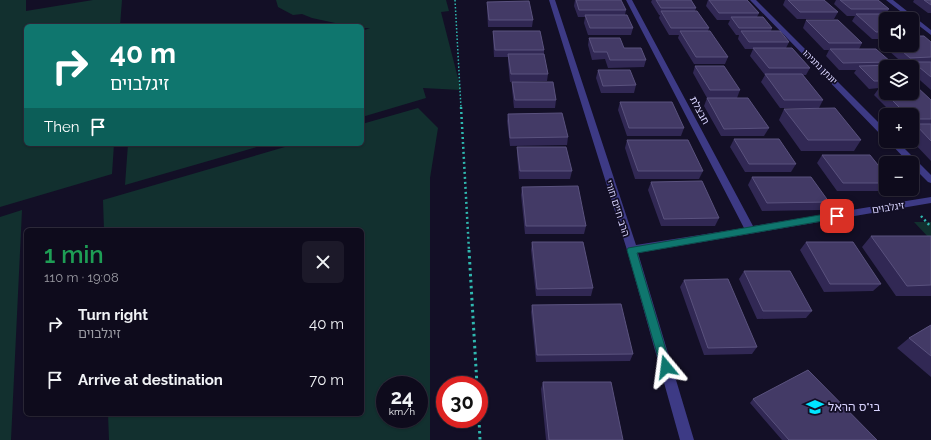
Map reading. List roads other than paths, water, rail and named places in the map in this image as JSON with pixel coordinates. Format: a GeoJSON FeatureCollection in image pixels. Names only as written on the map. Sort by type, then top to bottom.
{"type":"FeatureCollection","features":[{"type":"Feature","properties":{"kind":"street","name":"הרב חיים חורי"},"geometry":{"type":"LineString","coordinates":[[552,0],[632,250],[687,440]]}},
{"type":"Feature","properties":{"kind":"street","name":"חבצלת"},"geometry":{"type":"LineString","coordinates":[[629,0],[750,230]]}},
{"type":"Feature","properties":{"kind":"street","name":"יונתן נתניהו"},"geometry":{"type":"LineString","coordinates":[[753,0],[879,128]]}},
{"type":"Feature","properties":{"kind":"street"},"geometry":{"type":"LineString","coordinates":[[889,0],[931,33]]}},
{"type":"Feature","properties":{"kind":"street"},"geometry":{"type":"LineString","coordinates":[[899,148],[931,180]]}},
{"type":"Feature","properties":{"kind":"street","name":"זיגלבוים"},"geometry":{"type":"LineString","coordinates":[[632,250],[931,200]]}},
{"type":"Feature","properties":{"kind":"place","name":"בי\"ס הראל"},"geometry":{"type":"Point","coordinates":[815,407]}}]}
